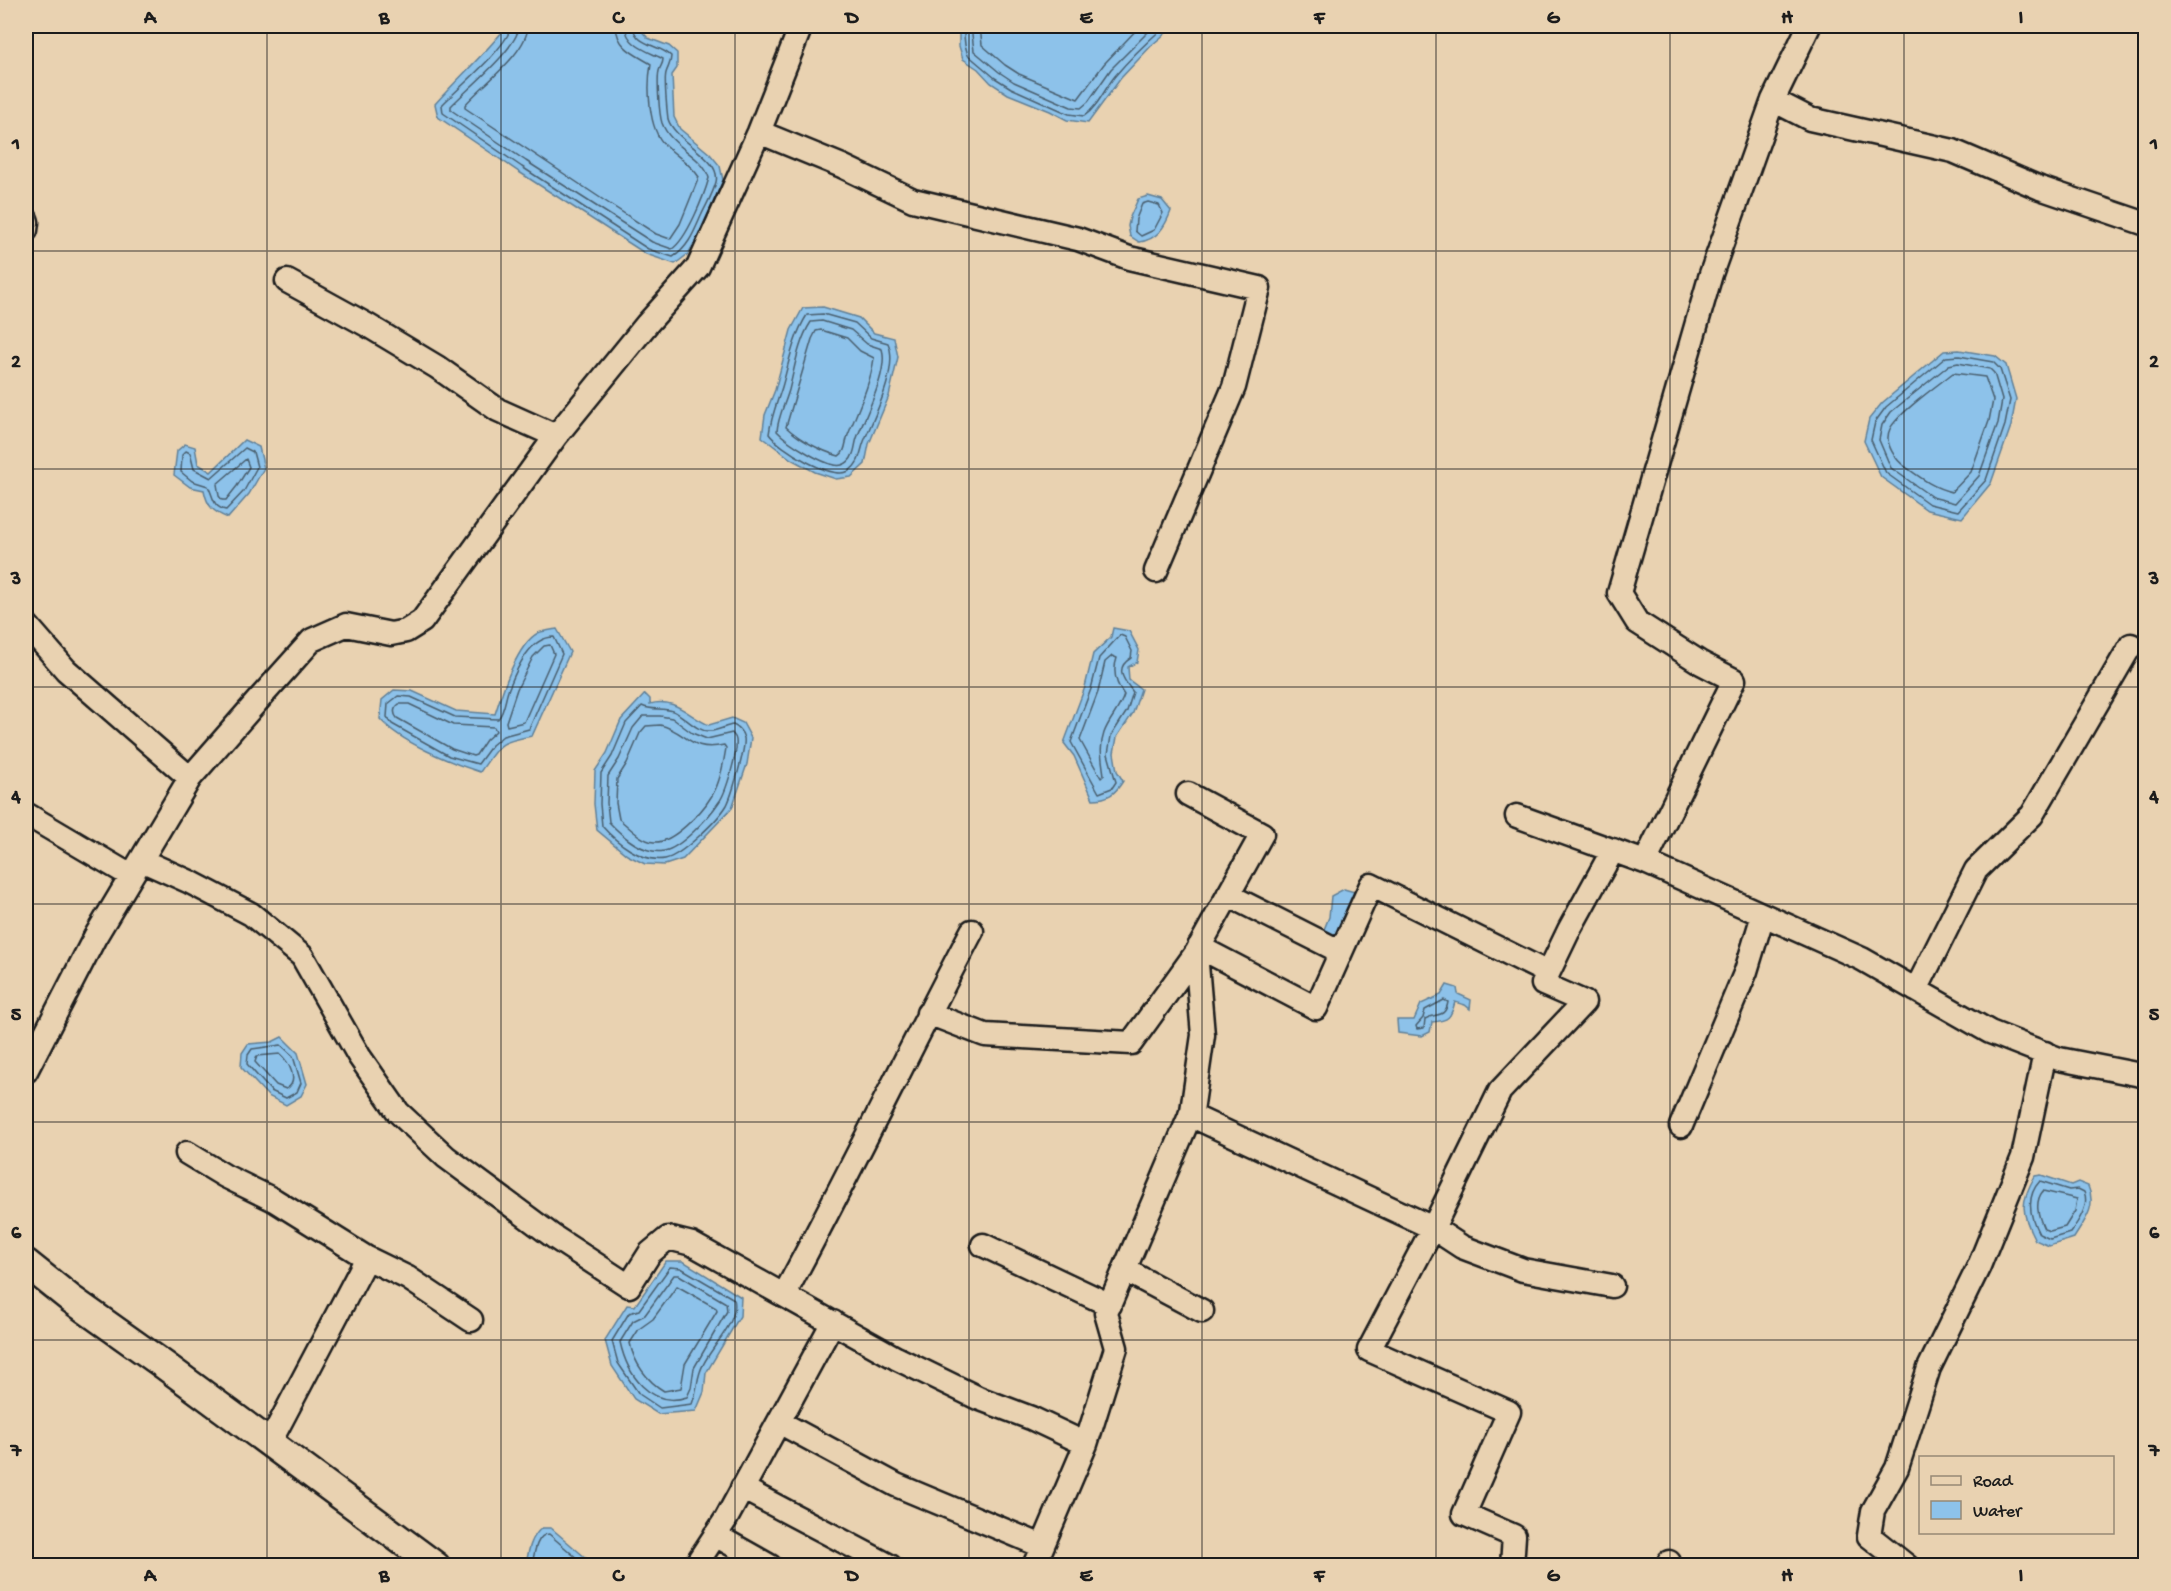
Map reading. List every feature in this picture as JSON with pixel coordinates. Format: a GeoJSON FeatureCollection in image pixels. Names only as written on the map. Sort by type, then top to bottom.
{"type":"FeatureCollection","features":[{"type":"Feature","properties":{"kind":"street"},"geometry":{"type":"LineString","coordinates":[[26,1071],[95,938],[190,778],[312,640],[346,625],[391,634],[406,631],[422,621],[556,436],[647,324],[698,267],[759,132],[801,26]]}},
{"type":"Feature","properties":{"kind":"street"},"geometry":{"type":"LineString","coordinates":[[1645,862],[1734,680],[1701,663],[1637,622],[1619,592],[1711,274],[1773,100],[1809,26]]}},
{"type":"Feature","properties":{"kind":"street"},"geometry":{"type":"LineString","coordinates":[[1773,100],[1810,119],[1953,151],[2040,188],[2145,224]]}},
{"type":"Feature","properties":{"kind":"street"},"geometry":{"type":"LineString","coordinates":[[759,132],[842,166],[913,200],[1077,239],[1129,258],[1259,288],[1234,387],[1156,571]]}},
{"type":"Feature","properties":{"kind":"street"},"geometry":{"type":"LineString","coordinates":[[26,219],[26,230]]}},
{"type":"Feature","properties":{"kind":"street"},"geometry":{"type":"LineString","coordinates":[[287,281],[437,367],[498,410],[556,436]]}},
{"type":"Feature","properties":{"kind":"street"},"geometry":{"type":"LineString","coordinates":[[26,624],[66,670],[190,778]]}},
{"type":"Feature","properties":{"kind":"street"},"geometry":{"type":"LineString","coordinates":[[1916,990],[1976,870],[2032,815],[2131,645]]}},
{"type":"Feature","properties":{"kind":"street"},"geometry":{"type":"LineString","coordinates":[[928,1013],[985,1035],[1131,1043],[1198,950],[1262,834],[1188,794]]}},
{"type":"Feature","properties":{"kind":"street"},"geometry":{"type":"LineString","coordinates":[[26,814],[136,868],[190,882],[251,914],[302,956],[359,1056],[398,1112],[446,1157],[554,1237],[629,1286],[650,1253],[668,1238],[692,1244],[896,1358],[968,1393],[1031,1418],[1086,1444]]}},
{"type":"Feature","properties":{"kind":"street"},"geometry":{"type":"LineString","coordinates":[[1516,816],[1645,862],[1862,959],[1990,1032],[2059,1059],[2145,1076]]}},
{"type":"Feature","properties":{"kind":"street"},"geometry":{"type":"LineString","coordinates":[[1512,1566],[1514,1536],[1464,1514],[1509,1412],[1369,1350],[1433,1228],[1500,1091],[1584,1002],[1543,984],[1569,930],[1613,850]]}},
{"type":"Feature","properties":{"kind":"street"},"geometry":{"type":"LineString","coordinates":[[1198,950],[1316,1008],[1371,885],[1548,973]]}},
{"type":"Feature","properties":{"kind":"street"},"geometry":{"type":"LineString","coordinates":[[1228,895],[1341,952]]}},
{"type":"Feature","properties":{"kind":"street"},"geometry":{"type":"LineString","coordinates":[[1682,1126],[1746,971],[1763,915]]}},
{"type":"Feature","properties":{"kind":"street"},"geometry":{"type":"LineString","coordinates":[[784,1295],[928,1013],[972,932]]}},
{"type":"Feature","properties":{"kind":"street"},"geometry":{"type":"LineString","coordinates":[[779,1422],[896,1485],[1038,1556],[1086,1444],[1116,1348],[1106,1313],[1190,1115],[1203,1035],[1198,950]]}},
{"type":"Feature","properties":{"kind":"street"},"geometry":{"type":"LineString","coordinates":[[1907,1566],[1869,1536],[1873,1511],[1897,1468],[1929,1368],[1979,1266],[2023,1157],[2045,1053]]}},
{"type":"Feature","properties":{"kind":"street"},"geometry":{"type":"LineString","coordinates":[[1190,1115],[1433,1228],[1462,1246],[1523,1270],[1612,1286]]}},
{"type":"Feature","properties":{"kind":"street"},"geometry":{"type":"LineString","coordinates":[[187,1153],[225,1176],[274,1200],[368,1258],[408,1278],[471,1320]]}},
{"type":"Feature","properties":{"kind":"street"},"geometry":{"type":"LineString","coordinates":[[983,1245],[1110,1305]]}},
{"type":"Feature","properties":{"kind":"street"},"geometry":{"type":"LineString","coordinates":[[269,1444],[368,1258]]}},
{"type":"Feature","properties":{"kind":"street"},"geometry":{"type":"LineString","coordinates":[[26,1263],[71,1299],[436,1566]]}},
{"type":"Feature","properties":{"kind":"street"},"geometry":{"type":"LineString","coordinates":[[1125,1270],[1202,1311]]}},
{"type":"Feature","properties":{"kind":"street"},"geometry":{"type":"LineString","coordinates":[[695,1566],[742,1488],[833,1322]]}},
{"type":"Feature","properties":{"kind":"street"},"geometry":{"type":"LineString","coordinates":[[742,1488],[891,1566]]}},
{"type":"Feature","properties":{"kind":"street"},"geometry":{"type":"LineString","coordinates":[[715,1535],[770,1566]]}},
{"type":"Feature","properties":{"kind":"water"},"geometry":{"type":"Polygon","coordinates":[[[507,26],[637,26],[648,38],[669,46],[677,53],[677,68],[672,75],[674,117],[680,129],[710,154],[720,166],[723,180],[699,235],[688,254],[675,264],[646,254],[438,117],[435,104],[507,26]]]}},
{"type":"Feature","properties":{"kind":"water"},"geometry":{"type":"Polygon","coordinates":[[[959,26],[1174,26],[1152,45],[1121,78],[1088,123],[1067,120],[1008,94],[991,83],[978,69],[963,59],[959,46],[959,26]]]}},
{"type":"Feature","properties":{"kind":"water"},"geometry":{"type":"Polygon","coordinates":[[[1148,196],[1162,200],[1171,211],[1155,236],[1139,242],[1130,236],[1128,226],[1138,199],[1148,196]]]}},
{"type":"Feature","properties":{"kind":"water"},"geometry":{"type":"Polygon","coordinates":[[[823,307],[859,318],[874,333],[894,338],[898,357],[889,396],[869,444],[865,464],[851,477],[836,479],[815,472],[791,459],[762,437],[765,415],[775,390],[791,330],[803,308],[823,307]]]}},
{"type":"Feature","properties":{"kind":"water"},"geometry":{"type":"Polygon","coordinates":[[[1959,350],[1995,356],[2006,365],[2016,399],[2011,426],[1991,483],[1962,518],[1927,510],[1881,477],[1864,441],[1869,419],[1882,403],[1944,351],[1959,350]]]}},
{"type":"Feature","properties":{"kind":"water"},"geometry":{"type":"Polygon","coordinates":[[[244,440],[259,447],[264,468],[249,494],[228,518],[212,508],[204,490],[190,487],[174,475],[177,451],[185,444],[195,447],[198,464],[211,472],[244,440]]]}},
{"type":"Feature","properties":{"kind":"water"},"geometry":{"type":"Polygon","coordinates":[[[1113,628],[1129,631],[1139,650],[1137,662],[1128,667],[1129,680],[1141,689],[1133,713],[1117,737],[1114,753],[1117,771],[1123,781],[1111,795],[1093,799],[1074,756],[1064,743],[1085,687],[1093,654],[1111,637],[1113,628]]]}},
{"type":"Feature","properties":{"kind":"water"},"geometry":{"type":"Polygon","coordinates":[[[557,629],[570,652],[532,736],[512,740],[501,746],[480,772],[413,744],[380,719],[382,700],[394,690],[412,691],[456,711],[495,714],[511,669],[523,647],[538,633],[557,629]]]}},
{"type":"Feature","properties":{"kind":"water"},"geometry":{"type":"Polygon","coordinates":[[[645,694],[650,699],[650,704],[674,705],[709,725],[732,718],[743,723],[751,738],[747,764],[732,808],[683,859],[665,865],[645,864],[627,855],[597,830],[594,804],[595,771],[607,753],[621,720],[645,694]]]}},
{"type":"Feature","properties":{"kind":"water"},"geometry":{"type":"Polygon","coordinates":[[[1344,889],[1358,893],[1340,942],[1323,932],[1329,917],[1331,896],[1344,889]]]}},
{"type":"Feature","properties":{"kind":"water"},"geometry":{"type":"Polygon","coordinates":[[[1447,985],[1457,988],[1458,994],[1471,1000],[1470,1009],[1455,1002],[1448,1017],[1442,1021],[1432,1022],[1430,1032],[1422,1036],[1398,1033],[1397,1020],[1414,1020],[1421,1004],[1441,995],[1447,985]]]}},
{"type":"Feature","properties":{"kind":"water"},"geometry":{"type":"Polygon","coordinates":[[[282,1037],[298,1053],[307,1084],[301,1096],[286,1105],[268,1096],[241,1067],[242,1053],[248,1044],[272,1042],[282,1037]]]}},
{"type":"Feature","properties":{"kind":"water"},"geometry":{"type":"Polygon","coordinates":[[[2041,1175],[2071,1185],[2078,1182],[2088,1186],[2091,1200],[2086,1219],[2074,1238],[2049,1246],[2035,1240],[2024,1208],[2027,1193],[2035,1176],[2041,1175]]]}},
{"type":"Feature","properties":{"kind":"water"},"geometry":{"type":"Polygon","coordinates":[[[666,1261],[683,1261],[741,1297],[740,1316],[706,1373],[704,1392],[696,1411],[658,1414],[634,1399],[612,1366],[605,1340],[627,1305],[635,1306],[666,1261]]]}},
{"type":"Feature","properties":{"kind":"water"},"geometry":{"type":"Polygon","coordinates":[[[542,1528],[551,1528],[586,1558],[586,1565],[526,1565],[533,1540],[542,1528]]]}}]}
